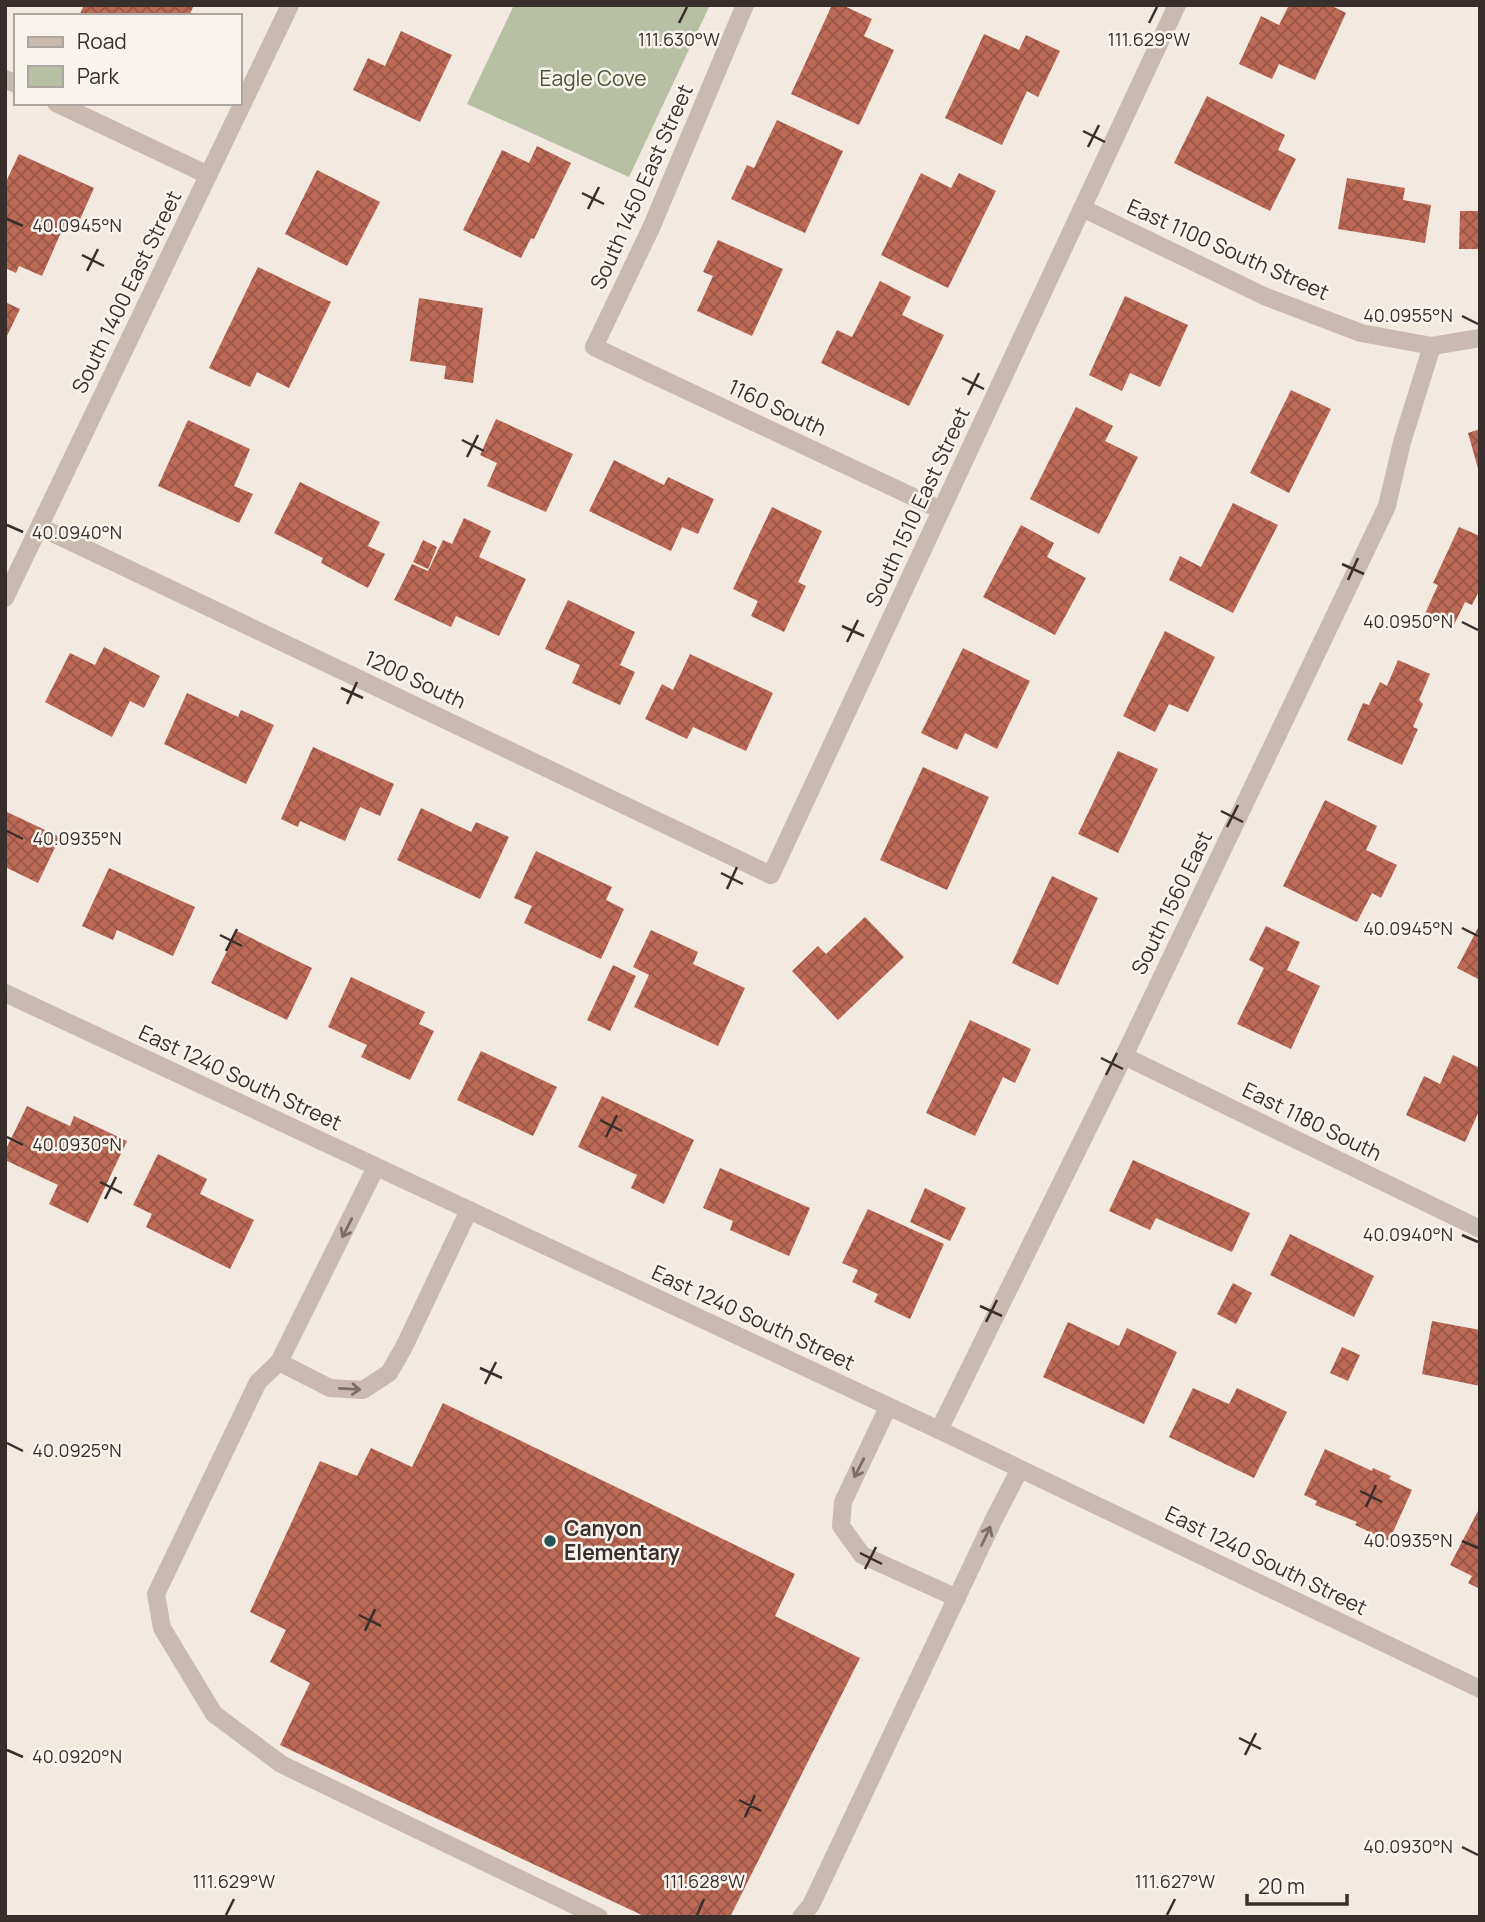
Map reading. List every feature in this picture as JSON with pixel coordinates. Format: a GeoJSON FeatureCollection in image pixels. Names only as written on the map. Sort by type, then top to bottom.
{"type":"FeatureCollection","features":[{"type":"Feature","properties":{"kind":"street","name":"South 1400 East Street"},"geometry":{"type":"LineString","coordinates":[[242,105],[290,5]]}},
{"type":"Feature","properties":{"kind":"street","name":"South 1450 East Street"},"geometry":{"type":"LineString","coordinates":[[594,347],[651,228],[745,5]]}},
{"type":"Feature","properties":{"kind":"street","name":"South 1510 East Street"},"geometry":{"type":"LineString","coordinates":[[771,875],[1177,5]]}},
{"type":"Feature","properties":{"kind":"street"},"geometry":{"type":"LineString","coordinates":[[60,105],[208,175]]}},
{"type":"Feature","properties":{"kind":"street","name":"South 1400 East Street"},"geometry":{"type":"LineString","coordinates":[[5,598],[242,105]]}},
{"type":"Feature","properties":{"kind":"street","name":"East 1100 South Street"},"geometry":{"type":"LineString","coordinates":[[1082,208],[1264,296],[1361,334],[1432,346],[1480,338]]}},
{"type":"Feature","properties":{"kind":"street","name":"South 1560 East"},"geometry":{"type":"LineString","coordinates":[[939,1430],[1124,1056],[1387,506],[1402,442],[1432,346]]}},
{"type":"Feature","properties":{"kind":"street","name":"1160 South"},"geometry":{"type":"LineString","coordinates":[[594,347],[942,510]]}},
{"type":"Feature","properties":{"kind":"street","name":"1200 South"},"geometry":{"type":"LineString","coordinates":[[40,527],[771,875]]}},
{"type":"Feature","properties":{"kind":"street","name":"East 1240 South Street"},"geometry":{"type":"LineString","coordinates":[[5,993],[939,1430],[1480,1689]]}},
{"type":"Feature","properties":{"kind":"street","name":"East 1180 South"},"geometry":{"type":"LineString","coordinates":[[1124,1056],[1480,1228]]}},
{"type":"Feature","properties":{"kind":"street"},"geometry":{"type":"LineString","coordinates":[[376,1167],[279,1362],[258,1382],[156,1594],[162,1628],[214,1714],[281,1764],[599,1917]]}},
{"type":"Feature","properties":{"kind":"street"},"geometry":{"type":"LineString","coordinates":[[279,1362],[330,1388],[363,1390],[389,1373],[469,1210]]}},
{"type":"Feature","properties":{"kind":"street"},"geometry":{"type":"LineString","coordinates":[[888,1406],[843,1502],[841,1526],[862,1555],[957,1598]]}},
{"type":"Feature","properties":{"kind":"street"},"geometry":{"type":"LineString","coordinates":[[801,1917],[811,1905],[1020,1469]]}},
{"type":"Feature","properties":{"kind":"green space","name":"Eagle Cove"},"geometry":{"type":"Polygon","coordinates":[[[514,5],[710,5],[629,177],[467,104],[514,5]]]}},
{"type":"Feature","properties":{"kind":"building"},"geometry":{"type":"Polygon","coordinates":[[[84,5],[194,5],[190,14],[80,14],[84,5]]]}},
{"type":"Feature","properties":{"kind":"building"},"geometry":{"type":"Polygon","coordinates":[[[832,5],[842,5],[872,19],[864,36],[894,50],[859,125],[791,94],[832,5]]]}},
{"type":"Feature","properties":{"kind":"building"},"geometry":{"type":"Polygon","coordinates":[[[1289,5],[1330,5],[1346,13],[1315,80],[1279,64],[1272,79],[1239,64],[1261,16],[1279,25],[1289,5]]]}},
{"type":"Feature","properties":{"kind":"building"},"geometry":{"type":"Polygon","coordinates":[[[401,31],[452,55],[420,122],[353,90],[368,58],[385,66],[401,31]]]}},
{"type":"Feature","properties":{"kind":"building"},"geometry":{"type":"Polygon","coordinates":[[[984,34],[1019,50],[1026,35],[1060,51],[1038,97],[1027,91],[1002,145],[945,118],[984,34]]]}},
{"type":"Feature","properties":{"kind":"building"},"geometry":{"type":"Polygon","coordinates":[[[1207,96],[1285,135],[1278,150],[1296,159],[1270,211],[1174,163],[1207,96]]]}},
{"type":"Feature","properties":{"kind":"building"},"geometry":{"type":"Polygon","coordinates":[[[777,120],[843,151],[805,233],[731,199],[747,165],[754,168],[777,120]]]}},
{"type":"Feature","properties":{"kind":"building"},"geometry":{"type":"Polygon","coordinates":[[[537,146],[571,163],[534,239],[531,238],[521,258],[463,230],[502,150],[529,163],[537,146]]]}},
{"type":"Feature","properties":{"kind":"building"},"geometry":{"type":"Polygon","coordinates":[[[19,154],[94,188],[77,226],[66,221],[42,276],[19,266],[16,273],[5,268],[5,184],[19,154]]]}},
{"type":"Feature","properties":{"kind":"building"},"geometry":{"type":"Polygon","coordinates":[[[317,170],[380,202],[347,266],[285,234],[317,170]]]}},
{"type":"Feature","properties":{"kind":"building"},"geometry":{"type":"Polygon","coordinates":[[[921,173],[951,188],[959,173],[996,191],[948,288],[881,255],[921,173]]]}},
{"type":"Feature","properties":{"kind":"building"},"geometry":{"type":"Polygon","coordinates":[[[1347,178],[1405,188],[1403,200],[1431,205],[1425,243],[1338,229],[1347,178]]]}},
{"type":"Feature","properties":{"kind":"building"},"geometry":{"type":"Polygon","coordinates":[[[1460,211],[1480,211],[1480,249],[1459,249],[1460,211]]]}},
{"type":"Feature","properties":{"kind":"building"},"geometry":{"type":"Polygon","coordinates":[[[718,240],[783,269],[752,336],[697,311],[713,276],[703,272],[718,240]]]}},
{"type":"Feature","properties":{"kind":"building"},"geometry":{"type":"Polygon","coordinates":[[[258,267],[331,302],[289,388],[257,372],[250,387],[209,368],[258,267]]]}},
{"type":"Feature","properties":{"kind":"building"},"geometry":{"type":"Polygon","coordinates":[[[880,281],[911,297],[902,315],[944,335],[909,406],[821,363],[837,330],[852,337],[880,281]]]}},
{"type":"Feature","properties":{"kind":"building"},"geometry":{"type":"Polygon","coordinates":[[[1125,296],[1188,325],[1160,387],[1130,373],[1122,391],[1089,375],[1125,296]]]}},
{"type":"Feature","properties":{"kind":"building"},"geometry":{"type":"Polygon","coordinates":[[[419,298],[483,308],[473,383],[444,379],[446,366],[410,361],[419,298]]]}},
{"type":"Feature","properties":{"kind":"building"},"geometry":{"type":"Polygon","coordinates":[[[5,302],[20,309],[5,340],[5,302]]]}},
{"type":"Feature","properties":{"kind":"building"},"geometry":{"type":"Polygon","coordinates":[[[1291,390],[1331,409],[1289,493],[1250,473],[1291,390]]]}},
{"type":"Feature","properties":{"kind":"building"},"geometry":{"type":"Polygon","coordinates":[[[1076,407],[1113,426],[1105,441],[1138,457],[1099,534],[1030,499],[1076,407]]]}},
{"type":"Feature","properties":{"kind":"building"},"geometry":{"type":"Polygon","coordinates":[[[496,419],[573,454],[546,512],[487,486],[497,463],[480,455],[496,419]]]}},
{"type":"Feature","properties":{"kind":"building"},"geometry":{"type":"Polygon","coordinates":[[[188,420],[250,449],[234,486],[253,494],[239,523],[158,486],[188,420]]]}},
{"type":"Feature","properties":{"kind":"building"},"geometry":{"type":"Polygon","coordinates":[[[1480,429],[1480,472],[1479,472],[1468,433],[1480,429]]]}},
{"type":"Feature","properties":{"kind":"building"},"geometry":{"type":"Polygon","coordinates":[[[614,460],[664,485],[668,477],[714,499],[698,534],[682,527],[671,551],[589,511],[614,460]]]}},
{"type":"Feature","properties":{"kind":"building"},"geometry":{"type":"Polygon","coordinates":[[[300,482],[380,522],[368,546],[385,554],[368,588],[321,563],[323,558],[274,533],[300,482]]]}},
{"type":"Feature","properties":{"kind":"building"},"geometry":{"type":"Polygon","coordinates":[[[1233,503],[1278,525],[1233,613],[1169,580],[1180,556],[1201,567],[1233,503]]]}},
{"type":"Feature","properties":{"kind":"building"},"geometry":{"type":"Polygon","coordinates":[[[772,507],[822,531],[798,582],[806,586],[784,632],[751,616],[758,601],[733,589],[772,507]]]}},
{"type":"Feature","properties":{"kind":"building"},"geometry":{"type":"Polygon","coordinates":[[[464,518],[491,531],[479,557],[526,579],[499,636],[456,616],[451,627],[394,600],[412,564],[428,571],[443,540],[452,544],[464,518]]]}},
{"type":"Feature","properties":{"kind":"building"},"geometry":{"type":"Polygon","coordinates":[[[1021,525],[1054,543],[1047,557],[1086,578],[1055,635],[983,597],[1021,525]]]}},
{"type":"Feature","properties":{"kind":"building"},"geometry":{"type":"Polygon","coordinates":[[[1459,527],[1480,536],[1480,593],[1472,605],[1465,602],[1452,629],[1424,616],[1438,585],[1433,583],[1459,527]]]}},
{"type":"Feature","properties":{"kind":"building"},"geometry":{"type":"Polygon","coordinates":[[[423,540],[437,547],[428,569],[413,562],[423,540]]]}},
{"type":"Feature","properties":{"kind":"building"},"geometry":{"type":"Polygon","coordinates":[[[568,600],[635,632],[620,665],[635,672],[620,705],[572,683],[580,665],[545,649],[568,600]]]}},
{"type":"Feature","properties":{"kind":"building"},"geometry":{"type":"Polygon","coordinates":[[[1165,631],[1215,657],[1188,712],[1169,704],[1155,732],[1123,716],[1165,631]]]}},
{"type":"Feature","properties":{"kind":"building"},"geometry":{"type":"Polygon","coordinates":[[[104,647],[160,676],[144,708],[130,701],[112,737],[45,702],[70,653],[95,665],[104,647]]]}},
{"type":"Feature","properties":{"kind":"building"},"geometry":{"type":"Polygon","coordinates":[[[963,648],[1030,681],[997,749],[965,733],[957,750],[921,733],[963,648]]]}},
{"type":"Feature","properties":{"kind":"building"},"geometry":{"type":"Polygon","coordinates":[[[690,654],[773,693],[746,751],[693,727],[687,739],[645,719],[662,684],[673,690],[690,654]]]}},
{"type":"Feature","properties":{"kind":"building"},"geometry":{"type":"Polygon","coordinates":[[[1398,660],[1430,674],[1419,700],[1423,704],[1413,727],[1418,729],[1402,765],[1347,740],[1363,703],[1369,705],[1380,682],[1387,686],[1398,660]]]}},
{"type":"Feature","properties":{"kind":"building"},"geometry":{"type":"Polygon","coordinates":[[[187,693],[238,717],[241,710],[274,725],[246,784],[164,744],[187,693]]]}},
{"type":"Feature","properties":{"kind":"building"},"geometry":{"type":"Polygon","coordinates":[[[313,747],[394,784],[380,816],[360,807],[345,841],[300,821],[298,827],[281,819],[313,747]]]}},
{"type":"Feature","properties":{"kind":"building"},"geometry":{"type":"Polygon","coordinates":[[[1118,751],[1158,769],[1118,853],[1078,834],[1118,751]]]}},
{"type":"Feature","properties":{"kind":"building"},"geometry":{"type":"Polygon","coordinates":[[[923,767],[989,797],[947,890],[880,860],[923,767]]]}},
{"type":"Feature","properties":{"kind":"building"},"geometry":{"type":"Polygon","coordinates":[[[1325,800],[1377,826],[1366,850],[1397,865],[1381,898],[1372,893],[1357,922],[1283,886],[1325,800]]]}},
{"type":"Feature","properties":{"kind":"building"},"geometry":{"type":"Polygon","coordinates":[[[421,808],[471,832],[476,822],[509,837],[480,899],[397,860],[421,808]]]}},
{"type":"Feature","properties":{"kind":"building"},"geometry":{"type":"Polygon","coordinates":[[[5,811],[60,837],[38,883],[5,867],[5,811]]]}},
{"type":"Feature","properties":{"kind":"building"},"geometry":{"type":"Polygon","coordinates":[[[536,851],[612,887],[606,900],[624,909],[601,959],[524,923],[532,906],[514,898],[536,851]]]}},
{"type":"Feature","properties":{"kind":"building"},"geometry":{"type":"Polygon","coordinates":[[[109,868],[195,907],[173,956],[117,930],[113,940],[82,926],[109,868]]]}},
{"type":"Feature","properties":{"kind":"building"},"geometry":{"type":"Polygon","coordinates":[[[1052,876],[1098,898],[1058,985],[1012,963],[1052,876]]]}},
{"type":"Feature","properties":{"kind":"building"},"geometry":{"type":"Polygon","coordinates":[[[865,917],[904,957],[838,1020],[792,971],[818,946],[826,954],[865,917]]]}},
{"type":"Feature","properties":{"kind":"building"},"geometry":{"type":"Polygon","coordinates":[[[1480,924],[1480,980],[1457,968],[1480,924]]]}},
{"type":"Feature","properties":{"kind":"building"},"geometry":{"type":"Polygon","coordinates":[[[1266,926],[1300,942],[1287,970],[1320,986],[1291,1049],[1237,1024],[1264,968],[1249,960],[1266,926]]]}},
{"type":"Feature","properties":{"kind":"building"},"geometry":{"type":"Polygon","coordinates":[[[651,930],[698,952],[693,964],[745,988],[718,1046],[634,1007],[649,975],[633,967],[651,930]]]}},
{"type":"Feature","properties":{"kind":"building"},"geometry":{"type":"Polygon","coordinates":[[[237,931],[312,968],[287,1020],[211,983],[237,931]]]}},
{"type":"Feature","properties":{"kind":"building"},"geometry":{"type":"Polygon","coordinates":[[[613,965],[636,976],[610,1031],[587,1020],[613,965]]]}},
{"type":"Feature","properties":{"kind":"building"},"geometry":{"type":"Polygon","coordinates":[[[351,977],[425,1012],[419,1024],[434,1031],[410,1080],[361,1057],[367,1045],[328,1027],[351,977]]]}},
{"type":"Feature","properties":{"kind":"building"},"geometry":{"type":"Polygon","coordinates":[[[970,1020],[1031,1049],[1015,1083],[1003,1077],[975,1136],[926,1113],[970,1020]]]}},
{"type":"Feature","properties":{"kind":"building"},"geometry":{"type":"Polygon","coordinates":[[[481,1051],[557,1087],[533,1136],[457,1100],[481,1051]]]}},
{"type":"Feature","properties":{"kind":"building"},"geometry":{"type":"Polygon","coordinates":[[[1453,1055],[1480,1068],[1480,1109],[1465,1142],[1406,1115],[1424,1076],[1440,1084],[1453,1055]]]}},
{"type":"Feature","properties":{"kind":"building"},"geometry":{"type":"Polygon","coordinates":[[[602,1096],[694,1140],[664,1204],[631,1188],[637,1175],[578,1147],[602,1096]]]}},
{"type":"Feature","properties":{"kind":"building"},"geometry":{"type":"Polygon","coordinates":[[[27,1106],[70,1126],[74,1116],[127,1141],[88,1223],[49,1204],[58,1185],[5,1160],[5,1151],[27,1106]]]}},
{"type":"Feature","properties":{"kind":"building"},"geometry":{"type":"Polygon","coordinates":[[[158,1154],[207,1179],[200,1194],[254,1220],[230,1269],[146,1227],[152,1214],[133,1205],[158,1154]]]}},
{"type":"Feature","properties":{"kind":"building"},"geometry":{"type":"Polygon","coordinates":[[[1133,1160],[1250,1213],[1232,1252],[1156,1218],[1150,1230],[1109,1211],[1133,1160]]]}},
{"type":"Feature","properties":{"kind":"building"},"geometry":{"type":"Polygon","coordinates":[[[720,1168],[810,1208],[789,1256],[730,1230],[733,1221],[703,1208],[720,1168]]]}},
{"type":"Feature","properties":{"kind":"building"},"geometry":{"type":"Polygon","coordinates":[[[925,1188],[966,1208],[950,1241],[910,1222],[925,1188]]]}},
{"type":"Feature","properties":{"kind":"building"},"geometry":{"type":"Polygon","coordinates":[[[868,1209],[944,1244],[910,1319],[874,1302],[878,1294],[852,1282],[858,1270],[842,1263],[868,1209]]]}},
{"type":"Feature","properties":{"kind":"building"},"geometry":{"type":"Polygon","coordinates":[[[1290,1234],[1374,1276],[1354,1317],[1270,1275],[1290,1234]]]}},
{"type":"Feature","properties":{"kind":"building"},"geometry":{"type":"Polygon","coordinates":[[[1233,1283],[1252,1293],[1236,1324],[1217,1314],[1233,1283]]]}},
{"type":"Feature","properties":{"kind":"building"},"geometry":{"type":"Polygon","coordinates":[[[1432,1321],[1480,1330],[1480,1386],[1422,1374],[1432,1321]]]}},
{"type":"Feature","properties":{"kind":"building"},"geometry":{"type":"Polygon","coordinates":[[[1068,1322],[1119,1346],[1127,1328],[1177,1352],[1144,1424],[1043,1377],[1068,1322]]]}},
{"type":"Feature","properties":{"kind":"building"},"geometry":{"type":"Polygon","coordinates":[[[1342,1347],[1360,1355],[1348,1381],[1330,1373],[1342,1347]]]}},
{"type":"Feature","properties":{"kind":"building"},"geometry":{"type":"Polygon","coordinates":[[[1193,1388],[1229,1404],[1237,1388],[1287,1412],[1254,1478],[1169,1437],[1193,1388]]]}},
{"type":"Feature","properties":{"kind":"building","name":"Canyon Elementary"},"geometry":{"type":"Polygon","coordinates":[[[443,1403],[795,1574],[775,1616],[860,1658],[730,1917],[646,1917],[280,1745],[310,1683],[270,1662],[286,1630],[250,1612],[320,1461],[357,1476],[371,1448],[412,1467],[443,1403]]]}},
{"type":"Feature","properties":{"kind":"building"},"geometry":{"type":"Polygon","coordinates":[[[1325,1449],[1372,1471],[1373,1468],[1391,1476],[1389,1479],[1412,1490],[1389,1541],[1355,1525],[1357,1522],[1315,1505],[1317,1501],[1304,1495],[1325,1449]]]}},
{"type":"Feature","properties":{"kind":"building"},"geometry":{"type":"Polygon","coordinates":[[[1480,1507],[1480,1589],[1468,1583],[1472,1576],[1450,1565],[1480,1507]]]}},
{"type":"Feature","properties":{"kind":"place","name":"Canyon Elementary"},"geometry":{"type":"Point","coordinates":[550,1541]}}]}
